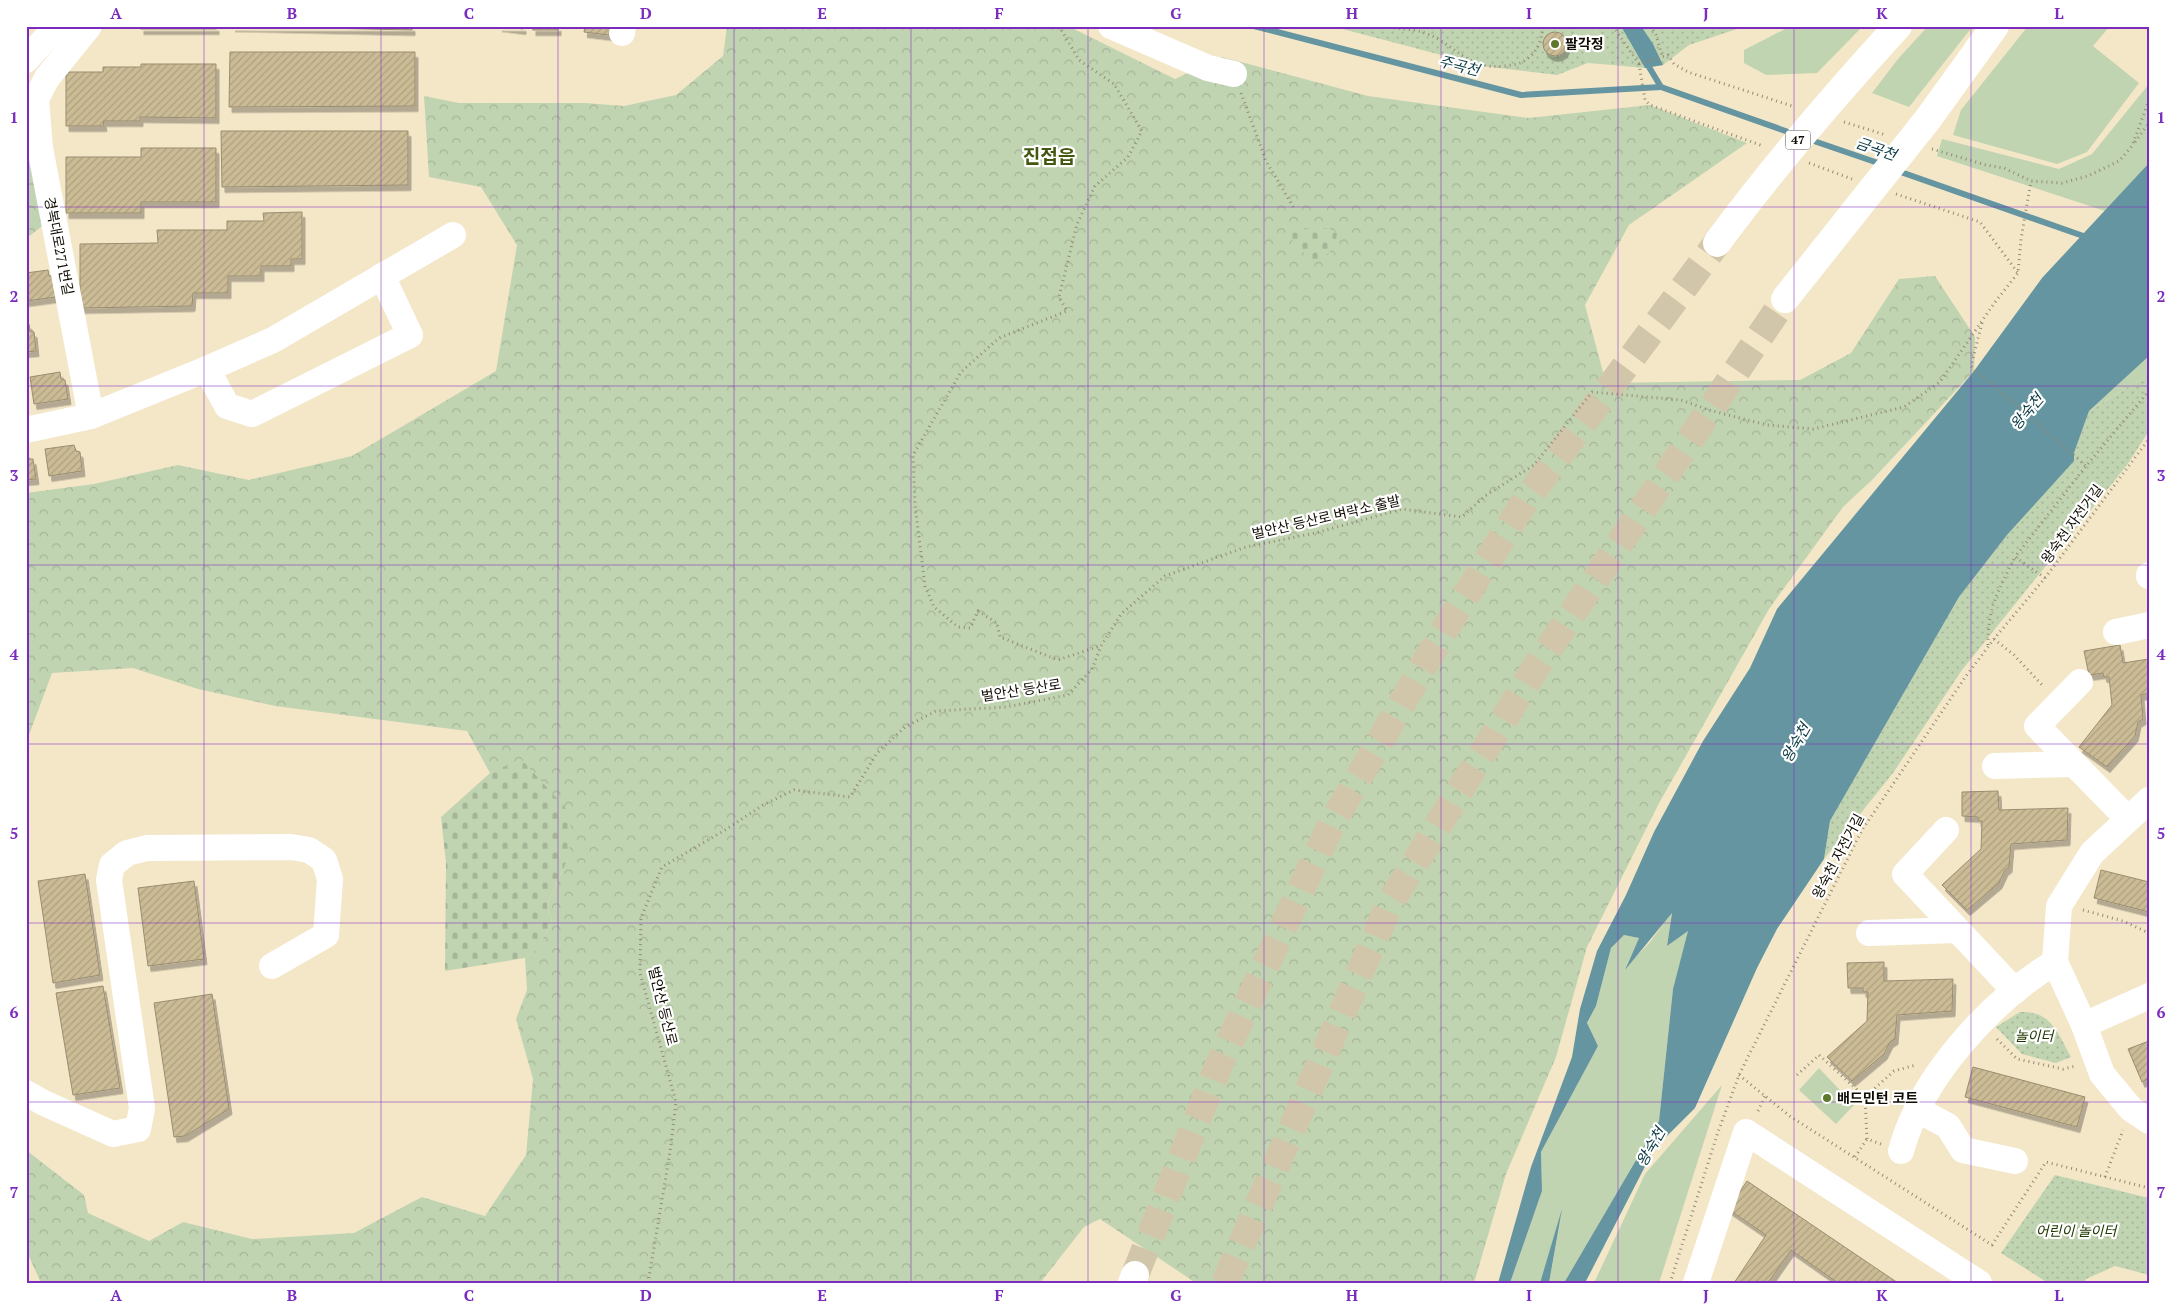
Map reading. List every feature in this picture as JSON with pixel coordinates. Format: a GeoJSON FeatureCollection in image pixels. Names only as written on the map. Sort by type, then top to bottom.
{"type":"FeatureCollection","features":[{"type":"Feature","properties":{"kind":"highway","name":"47"},"geometry":{"type":"LineString","coordinates":[[1717,243],[1758,188],[1837,92],[1898,26]]}},
{"type":"Feature","properties":{"kind":"highway"},"geometry":{"type":"LineString","coordinates":[[1785,299],[1928,119],[1995,26]]}},
{"type":"Feature","properties":{"kind":"street"},"geometry":{"type":"LineString","coordinates":[[26,60],[57,26]]}},
{"type":"Feature","properties":{"kind":"street","name":"경복대로271번길"},"geometry":{"type":"LineString","coordinates":[[89,26],[47,78],[36,98],[40,148],[91,416]]}},
{"type":"Feature","properties":{"kind":"street"},"geometry":{"type":"LineString","coordinates":[[1111,26],[1208,68],[1234,74]]}},
{"type":"Feature","properties":{"kind":"street"},"geometry":{"type":"LineString","coordinates":[[26,430],[91,416],[273,340],[453,235]]}},
{"type":"Feature","properties":{"kind":"street"},"geometry":{"type":"LineString","coordinates":[[207,369],[227,406],[252,414],[410,335],[382,276]]}},
{"type":"Feature","properties":{"kind":"street"},"geometry":{"type":"LineString","coordinates":[[2116,632],[2149,625]]}},
{"type":"Feature","properties":{"kind":"street"},"geometry":{"type":"LineString","coordinates":[[2080,682],[2037,726],[2128,819]]}},
{"type":"Feature","properties":{"kind":"street"},"geometry":{"type":"LineString","coordinates":[[1995,766],[2074,764]]}},
{"type":"Feature","properties":{"kind":"street"},"geometry":{"type":"LineString","coordinates":[[2140,1115],[2102,1074],[2084,1024],[2055,962],[2059,906],[2092,853],[2149,800]]}},
{"type":"Feature","properties":{"kind":"street"},"geometry":{"type":"LineString","coordinates":[[1946,830],[1905,874],[2015,991]]}},
{"type":"Feature","properties":{"kind":"street"},"geometry":{"type":"LineString","coordinates":[[26,1092],[44,1103],[113,1134],[138,1128],[142,1108],[109,880],[112,865],[127,853],[147,848],[291,847],[309,850],[324,860],[330,879],[326,934],[272,966]]}},
{"type":"Feature","properties":{"kind":"street"},"geometry":{"type":"LineString","coordinates":[[1869,933],[1957,930]]}},
{"type":"Feature","properties":{"kind":"street"},"geometry":{"type":"LineString","coordinates":[[1901,1151],[1907,1131],[1945,1061],[2000,1003],[2055,962]]}},
{"type":"Feature","properties":{"kind":"street"},"geometry":{"type":"LineString","coordinates":[[2084,1024],[2149,996]]}},
{"type":"Feature","properties":{"kind":"street"},"geometry":{"type":"LineString","coordinates":[[1918,1110],[1948,1126],[1963,1150],[2015,1161]]}},
{"type":"Feature","properties":{"kind":"street"},"geometry":{"type":"LineString","coordinates":[[1696,1283],[1746,1132],[1944,1274],[1979,1283]]}},
{"type":"Feature","properties":{"kind":"path","name":"벌안산 등산로"},"geometry":{"type":"LineString","coordinates":[[1059,26],[1079,60],[1114,84],[1142,131],[1128,157],[1095,186],[1077,224],[1059,297],[1067,311],[999,338],[961,372],[931,421],[913,455],[915,505],[925,586],[934,607],[958,627],[970,628],[978,611],[997,623],[1000,637],[1058,660],[1100,646]]}},
{"type":"Feature","properties":{"kind":"path"},"geometry":{"type":"LineString","coordinates":[[1384,26],[1399,30],[1422,31],[1442,42],[1460,56],[1477,64],[1494,67],[1524,62],[1535,53],[1543,32],[1542,26]]}},
{"type":"Feature","properties":{"kind":"path"},"geometry":{"type":"LineString","coordinates":[[1613,26],[1639,64],[1645,100]]}},
{"type":"Feature","properties":{"kind":"path"},"geometry":{"type":"LineString","coordinates":[[1639,64],[1661,57],[1656,35],[1650,26]]}},
{"type":"Feature","properties":{"kind":"path"},"geometry":{"type":"LineString","coordinates":[[1234,74],[1266,161],[1294,208]]}},
{"type":"Feature","properties":{"kind":"path"},"geometry":{"type":"LineString","coordinates":[[2132,146],[2149,100]]}},
{"type":"Feature","properties":{"kind":"path"},"geometry":{"type":"LineString","coordinates":[[2020,239],[2031,181],[2062,183],[2088,176],[2119,162],[2149,123]]}},
{"type":"Feature","properties":{"kind":"path","name":"벌안산 등산로 벼락소 출발"},"geometry":{"type":"LineString","coordinates":[[1100,646],[1121,614],[1165,576],[1246,548],[1315,533],[1402,509],[1462,517],[1485,496],[1534,465],[1592,392],[1681,400],[1709,410],[1767,425],[1813,429],[1904,407],[1940,382],[1995,302],[2018,273]]}},
{"type":"Feature","properties":{"kind":"path"},"geometry":{"type":"LineString","coordinates":[[1983,319],[1971,366],[2086,466]]}},
{"type":"Feature","properties":{"kind":"path"},"geometry":{"type":"LineString","coordinates":[[1988,647],[1988,620],[1992,602],[2016,557],[2086,466],[2149,391]]}},
{"type":"Feature","properties":{"kind":"path","name":"왕숙천 자전거길"},"geometry":{"type":"LineString","coordinates":[[1670,1283],[1716,1135],[1739,1075],[1862,830],[1988,647],[2045,578],[2149,439]]}},
{"type":"Feature","properties":{"kind":"path"},"geometry":{"type":"LineString","coordinates":[[2016,557],[2045,578]]}},
{"type":"Feature","properties":{"kind":"path"},"geometry":{"type":"LineString","coordinates":[[1994,639],[2014,655],[2059,704]]}},
{"type":"Feature","properties":{"kind":"path","name":"벌안산 등산로"},"geometry":{"type":"LineString","coordinates":[[648,1283],[670,1152],[676,1102],[640,973],[641,918],[662,867],[763,805],[794,790],[850,797],[877,753],[905,727],[936,711],[1006,707],[1068,695],[1092,669],[1100,646]]}},
{"type":"Feature","properties":{"kind":"path"},"geometry":{"type":"LineString","coordinates":[[2059,909],[2080,909],[2123,921],[2149,933]]}},
{"type":"Feature","properties":{"kind":"path"},"geometry":{"type":"LineString","coordinates":[[1981,1023],[2017,1059],[2062,1069],[2096,1061]]}},
{"type":"Feature","properties":{"kind":"path"},"geometry":{"type":"LineString","coordinates":[[1796,1075],[1819,1055],[1865,1097],[1867,1139],[1855,1157]]}},
{"type":"Feature","properties":{"kind":"path"},"geometry":{"type":"LineString","coordinates":[[1865,1097],[1894,1071],[1951,1056]]}},
{"type":"Feature","properties":{"kind":"path"},"geometry":{"type":"LineString","coordinates":[[1739,1075],[1791,1117],[1992,1246],[2046,1162],[2149,1188]]}},
{"type":"Feature","properties":{"kind":"path"},"geometry":{"type":"LineString","coordinates":[[1758,1111],[1765,1096]]}},
{"type":"Feature","properties":{"kind":"path"},"geometry":{"type":"LineString","coordinates":[[2105,1176],[2140,1115]]}},
{"type":"Feature","properties":{"kind":"path"},"geometry":{"type":"LineString","coordinates":[[1867,1139],[1901,1151]]}},
{"type":"Feature","properties":{"kind":"green space"},"geometry":{"type":"Polygon","coordinates":[[[727,26],[1068,26],[1175,79],[1222,57],[1368,96],[1528,118],[1650,105],[1747,143],[1629,225],[1585,305],[1606,383],[1800,380],[1851,353],[1899,279],[1935,276],[1975,337],[1974,371],[1872,480],[1843,507],[1769,609],[1658,805],[1587,947],[1556,1057],[1506,1174],[1474,1283],[1196,1283],[1100,1219],[1084,1227],[1040,1283],[41,1283],[26,1250],[26,1150],[84,1195],[88,1213],[149,1241],[183,1222],[252,1239],[354,1233],[422,1197],[485,1216],[526,1155],[533,1079],[516,1019],[527,990],[525,958],[537,948],[552,922],[547,905],[569,856],[521,760],[490,773],[467,731],[275,706],[198,689],[133,668],[52,673],[26,743],[26,493],[94,484],[178,465],[249,480],[352,456],[496,371],[517,245],[481,187],[429,177],[424,96],[459,103],[585,103],[624,106],[676,95],[723,56],[727,26]],[[1329,228],[1317,229],[1305,255],[1329,228]]]}},
{"type":"Feature","properties":{"kind":"green space"},"geometry":{"type":"Polygon","coordinates":[[[1331,26],[1573,26],[1588,63],[1557,75],[1483,66],[1331,26]]]}},
{"type":"Feature","properties":{"kind":"green space"},"geometry":{"type":"Polygon","coordinates":[[[1573,26],[1594,26],[1612,65],[1588,63],[1573,26]]]}},
{"type":"Feature","properties":{"kind":"green space"},"geometry":{"type":"Polygon","coordinates":[[[1594,26],[1746,26],[1689,45],[1663,65],[1645,68],[1612,65],[1594,26]]]}},
{"type":"Feature","properties":{"kind":"green space"},"geometry":{"type":"Polygon","coordinates":[[[1791,26],[1863,26],[1817,73],[1766,75],[1744,63],[1744,50],[1791,26]]]}},
{"type":"Feature","properties":{"kind":"green space"},"geometry":{"type":"Polygon","coordinates":[[[1928,26],[1973,26],[1909,107],[1872,93],[1898,59],[1928,26]]]}},
{"type":"Feature","properties":{"kind":"green space"},"geometry":{"type":"Polygon","coordinates":[[[2028,26],[2110,26],[2093,46],[2139,83],[2087,152],[2057,164],[1953,135],[1961,110],[2028,26]]]}},
{"type":"Feature","properties":{"kind":"green space"},"geometry":{"type":"Polygon","coordinates":[[[2149,84],[2149,163],[2105,211],[1937,156],[1942,139],[2059,169],[2092,154],[2149,84]]]}},
{"type":"Feature","properties":{"kind":"green space"},"geometry":{"type":"Polygon","coordinates":[[[26,133],[45,224],[28,237],[26,243],[26,133]]]}},
{"type":"Feature","properties":{"kind":"green space"},"geometry":{"type":"Polygon","coordinates":[[[1329,228],[1337,233],[1336,239],[1333,248],[1323,257],[1313,260],[1294,245],[1291,234],[1295,230],[1329,228]]]}},
{"type":"Feature","properties":{"kind":"green space"},"geometry":{"type":"Polygon","coordinates":[[[2149,356],[2149,376],[2145,376],[2089,411],[2149,356]]]}},
{"type":"Feature","properties":{"kind":"green space"},"geometry":{"type":"Polygon","coordinates":[[[2145,376],[2149,376],[2149,431],[2127,465],[1962,670],[1893,773],[1824,859],[1830,821],[1959,597],[2007,535],[2074,461],[2074,453],[2089,411],[2145,376]]]}},
{"type":"Feature","properties":{"kind":"green space"},"geometry":{"type":"Polygon","coordinates":[[[521,759],[571,814],[569,856],[547,905],[552,922],[537,949],[525,958],[445,971],[446,863],[441,817],[490,773],[521,759]]]}},
{"type":"Feature","properties":{"kind":"green space"},"geometry":{"type":"Polygon","coordinates":[[[1672,912],[1667,946],[1689,930],[1673,989],[1659,1121],[1564,1283],[1549,1283],[1561,1215],[1540,1283],[1510,1283],[1542,1191],[1541,1152],[1598,1046],[1587,1024],[1596,1006],[1611,948],[1624,935],[1639,938],[1626,967],[1650,942],[1672,912]]]}},
{"type":"Feature","properties":{"kind":"green space","name":"놀이터"},"geometry":{"type":"Polygon","coordinates":[[[2020,1012],[2040,1015],[2047,1019],[2057,1032],[2071,1057],[2056,1063],[2022,1054],[1996,1027],[2020,1012]]]}},
{"type":"Feature","properties":{"kind":"green space","name":"배드민턴 코트"},"geometry":{"type":"Polygon","coordinates":[[[1819,1068],[1854,1105],[1836,1124],[1799,1090],[1819,1068]]]}},
{"type":"Feature","properties":{"kind":"green space"},"geometry":{"type":"Polygon","coordinates":[[[1722,1085],[1659,1283],[1594,1283],[1645,1174],[1722,1085]]]}},
{"type":"Feature","properties":{"kind":"green space","name":"어린이 놀이터"},"geometry":{"type":"Polygon","coordinates":[[[2055,1175],[2149,1198],[2149,1275],[2115,1266],[2086,1279],[2084,1283],[2048,1283],[2001,1253],[2055,1175]]]}},
{"type":"Feature","properties":{"kind":"water"},"geometry":{"type":"Polygon","coordinates":[[[1621,26],[1641,26],[1653,44],[1663,65],[1645,68],[1621,26]]]}},
{"type":"Feature","properties":{"kind":"water","name":"왕숙천"},"geometry":{"type":"Polygon","coordinates":[[[2149,163],[2149,356],[2089,411],[2074,453],[2074,461],[2007,535],[1959,597],[1830,821],[1824,859],[1777,929],[1757,968],[1695,1108],[1654,1149],[1585,1283],[1564,1283],[1659,1121],[1673,989],[1688,931],[1667,946],[1672,913],[1625,970],[1639,938],[1624,935],[1611,948],[1596,1006],[1587,1023],[1598,1046],[1541,1152],[1542,1191],[1510,1283],[1498,1283],[1531,1167],[1572,1057],[1580,1009],[1597,951],[1626,895],[1654,832],[1703,741],[1750,668],[1777,609],[1974,371],[2042,278],[2149,163]]]}},
{"type":"Feature","properties":{"kind":"water"},"geometry":{"type":"Polygon","coordinates":[[[1562,1209],[1549,1283],[1540,1283],[1562,1209]]]}},
{"type":"Feature","properties":{"kind":"building"},"geometry":{"type":"Polygon","coordinates":[[[141,26],[216,26],[216,29],[141,29],[141,26]]]}},
{"type":"Feature","properties":{"kind":"building"},"geometry":{"type":"Polygon","coordinates":[[[232,26],[412,26],[412,30],[232,26]]]}},
{"type":"Feature","properties":{"kind":"building"},"geometry":{"type":"Polygon","coordinates":[[[499,26],[523,26],[523,29],[499,26]]]}},
{"type":"Feature","properties":{"kind":"building"},"geometry":{"type":"Polygon","coordinates":[[[533,26],[558,26],[558,30],[533,30],[533,26]]]}},
{"type":"Feature","properties":{"kind":"building"},"geometry":{"type":"Polygon","coordinates":[[[585,26],[610,26],[609,35],[584,32],[585,26]]]}},
{"type":"Feature","properties":{"kind":"building","name":"팔각정"},"geometry":{"type":"Polygon","coordinates":[[[1555,32],[1560,33],[1566,39],[1566,49],[1560,55],[1555,56],[1550,55],[1544,49],[1543,44],[1544,39],[1550,33],[1555,32]]]}},
{"type":"Feature","properties":{"kind":"building"},"geometry":{"type":"Polygon","coordinates":[[[230,52],[415,52],[415,106],[229,107],[230,52]]]}},
{"type":"Feature","properties":{"kind":"building"},"geometry":{"type":"Polygon","coordinates":[[[141,64],[216,64],[216,118],[140,117],[140,121],[103,121],[104,126],[66,126],[66,72],[103,72],[103,67],[141,67],[141,64]]]}},
{"type":"Feature","properties":{"kind":"building"},"geometry":{"type":"Polygon","coordinates":[[[221,131],[408,131],[408,185],[222,187],[221,131]]]}},
{"type":"Feature","properties":{"kind":"building"},"geometry":{"type":"Polygon","coordinates":[[[141,148],[216,148],[216,202],[141,202],[141,213],[66,213],[66,157],[141,157],[141,148]]]}},
{"type":"Feature","properties":{"kind":"building"},"geometry":{"type":"Polygon","coordinates":[[[302,212],[302,259],[291,259],[291,266],[261,266],[261,276],[228,276],[228,293],[193,293],[192,306],[80,308],[80,244],[158,243],[157,230],[227,230],[227,221],[264,221],[263,213],[302,212]]]}},
{"type":"Feature","properties":{"kind":"building"},"geometry":{"type":"Polygon","coordinates":[[[48,270],[49,276],[53,277],[56,297],[26,301],[26,273],[48,270]]]}},
{"type":"Feature","properties":{"kind":"building"},"geometry":{"type":"Polygon","coordinates":[[[26,324],[29,324],[30,331],[34,332],[36,351],[26,352],[26,324]]]}},
{"type":"Feature","properties":{"kind":"building"},"geometry":{"type":"Polygon","coordinates":[[[60,372],[61,379],[65,380],[68,399],[34,404],[30,377],[60,372]]]}},
{"type":"Feature","properties":{"kind":"building"},"geometry":{"type":"Polygon","coordinates":[[[74,445],[76,451],[80,452],[82,471],[49,476],[45,449],[74,445]]]}},
{"type":"Feature","properties":{"kind":"building"},"geometry":{"type":"Polygon","coordinates":[[[26,452],[29,459],[33,459],[36,479],[26,480],[26,452]]]}},
{"type":"Feature","properties":{"kind":"building"},"geometry":{"type":"Polygon","coordinates":[[[2120,645],[2123,663],[2149,659],[2149,693],[2141,695],[2143,719],[2138,722],[2135,736],[2107,767],[2079,747],[2112,705],[2109,677],[2104,677],[2103,673],[2089,675],[2084,651],[2120,645]]]}},
{"type":"Feature","properties":{"kind":"building"},"geometry":{"type":"Polygon","coordinates":[[[1998,791],[1999,810],[2068,808],[2067,840],[2011,844],[2009,867],[2005,870],[1999,883],[1967,910],[1942,885],[1981,849],[1982,821],[1978,821],[1978,817],[1962,816],[1962,792],[1998,791]]]}},
{"type":"Feature","properties":{"kind":"building"},"geometry":{"type":"Polygon","coordinates":[[[2101,870],[2149,882],[2149,912],[2094,898],[2101,870]]]}},
{"type":"Feature","properties":{"kind":"building"},"geometry":{"type":"Polygon","coordinates":[[[85,874],[100,975],[53,983],[38,881],[85,874]]]}},
{"type":"Feature","properties":{"kind":"building"},"geometry":{"type":"Polygon","coordinates":[[[194,881],[204,959],[148,966],[138,888],[194,881]]]}},
{"type":"Feature","properties":{"kind":"building"},"geometry":{"type":"Polygon","coordinates":[[[1884,962],[1884,981],[1953,979],[1952,1011],[1897,1015],[1895,1039],[1890,1042],[1884,1054],[1852,1081],[1827,1057],[1867,1021],[1868,992],[1863,992],[1863,988],[1848,988],[1847,963],[1884,962]]]}},
{"type":"Feature","properties":{"kind":"building"},"geometry":{"type":"Polygon","coordinates":[[[103,986],[120,1088],[73,1095],[56,993],[103,986]]]}},
{"type":"Feature","properties":{"kind":"building"},"geometry":{"type":"Polygon","coordinates":[[[212,994],[229,1109],[185,1136],[174,1137],[154,1003],[212,994]]]}},
{"type":"Feature","properties":{"kind":"building"},"geometry":{"type":"Polygon","coordinates":[[[2149,1041],[2149,1078],[2142,1082],[2128,1049],[2149,1041]]]}},
{"type":"Feature","properties":{"kind":"building"},"geometry":{"type":"Polygon","coordinates":[[[1973,1067],[2085,1097],[2077,1127],[1965,1097],[1973,1067]]]}},
{"type":"Feature","properties":{"kind":"building"},"geometry":{"type":"Polygon","coordinates":[[[1747,1181],[1898,1283],[1838,1283],[1791,1250],[1768,1283],[1734,1283],[1766,1235],[1728,1209],[1747,1181]]]}},
{"type":"Feature","properties":{"kind":"waterway","name":"주곡천"},"geometry":{"type":"LineString","coordinates":[[1254,26],[1521,95],[1661,87]]}},
{"type":"Feature","properties":{"kind":"waterway","name":"금곡천"},"geometry":{"type":"LineString","coordinates":[[1646,62],[1661,87],[1794,134]]}},
{"type":"Feature","properties":{"kind":"waterway","name":"금곡천"},"geometry":{"type":"LineString","coordinates":[[1808,139],[1884,165]]}},
{"type":"Feature","properties":{"kind":"waterway","name":"금곡천"},"geometry":{"type":"LineString","coordinates":[[1895,170],[2089,238]]}},
{"type":"Feature","properties":{"kind":"tunnel"},"geometry":{"type":"LineString","coordinates":[[1135,1275],[1218,1067],[1331,825],[1445,629],[1525,501],[1717,243]]}},
{"type":"Feature","properties":{"kind":"tunnel"},"geometry":{"type":"LineString","coordinates":[[1225,1283],[1390,903],[1538,664],[1785,299]]}},
{"type":"Feature","properties":{"kind":"place","name":"팔각정"},"geometry":{"type":"Point","coordinates":[1555,44]}},
{"type":"Feature","properties":{"kind":"place","name":"배드민턴 코트"},"geometry":{"type":"Point","coordinates":[1827,1098]}},
{"type":"Feature","properties":{"kind":"district","name":"진접읍"},"geometry":{"type":"Point","coordinates":[1049,156]}}]}
